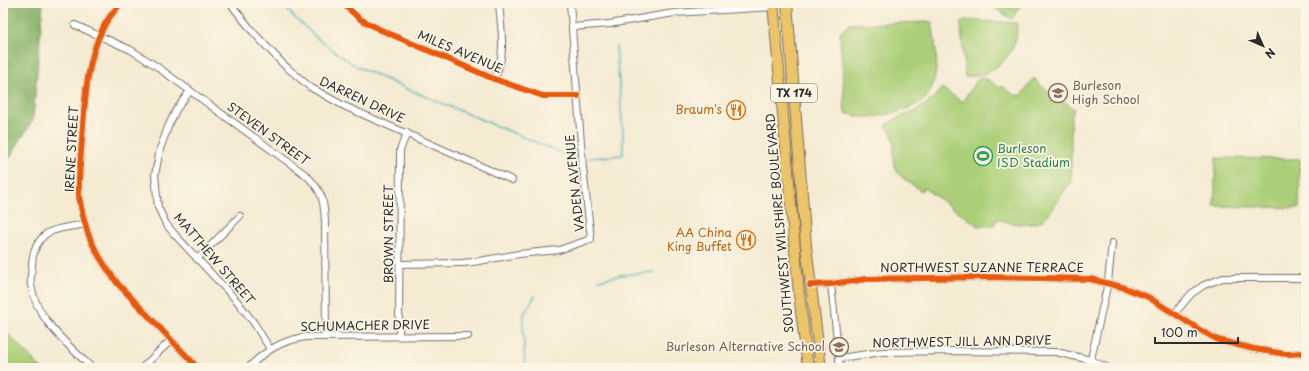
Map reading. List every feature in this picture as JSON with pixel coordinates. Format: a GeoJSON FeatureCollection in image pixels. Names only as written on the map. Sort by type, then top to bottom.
{"type":"FeatureCollection","features":[{"type":"Feature","properties":{"kind":"main road","name":"SOUTHWEST WILSHIRE BOULEVARD"},"geometry":{"type":"LineString","coordinates":[[787,3],[810,285],[821,368]]}},
{"type":"Feature","properties":{"kind":"main road","name":"SOUTHWEST WILSHIRE BOULEVARD"},"geometry":{"type":"LineString","coordinates":[[774,5],[800,305],[808,368]]}},
{"type":"Feature","properties":{"kind":"main road"},"geometry":{"type":"LineString","coordinates":[[789,185],[801,184]]}},
{"type":"Feature","properties":{"kind":"main road"},"geometry":{"type":"LineString","coordinates":[[800,305],[804,306],[807,311],[811,344],[819,354]]}},
{"type":"Feature","properties":{"kind":"street","name":"IRENE STREET"},"geometry":{"type":"LineString","coordinates":[[121,3],[112,12],[100,35],[91,61],[81,154],[79,197],[85,224],[95,248],[107,269],[130,298],[198,368]]}},
{"type":"Feature","properties":{"kind":"street","name":"DARREN DRIVE"},"geometry":{"type":"LineString","coordinates":[[230,3],[253,32],[283,64],[310,87],[344,106],[512,180]]}},
{"type":"Feature","properties":{"kind":"street"},"geometry":{"type":"LineString","coordinates":[[494,79],[501,61],[503,46],[499,3]]}},
{"type":"Feature","properties":{"kind":"street","name":"VADEN AVENUE"},"geometry":{"type":"LineString","coordinates":[[400,264],[473,262],[513,255],[559,250],[591,239],[583,168],[570,3]]}},
{"type":"Feature","properties":{"kind":"street"},"geometry":{"type":"LineString","coordinates":[[573,27],[609,24],[674,13],[774,5]]}},
{"type":"Feature","properties":{"kind":"street","name":"STEVEN STREET"},"geometry":{"type":"LineString","coordinates":[[75,25],[131,50],[156,66],[306,175],[317,186],[324,204],[326,336]]}},
{"type":"Feature","properties":{"kind":"street","name":"MATTHEW STREET"},"geometry":{"type":"LineString","coordinates":[[190,91],[176,110],[160,149],[155,175],[158,207],[166,224],[196,259],[237,301],[254,323],[270,349]]}},
{"type":"Feature","properties":{"kind":"street","name":"BROWN STREET"},"geometry":{"type":"LineString","coordinates":[[399,336],[400,150],[407,133]]}},
{"type":"Feature","properties":{"kind":"street"},"geometry":{"type":"LineString","coordinates":[[196,259],[240,216]]}},
{"type":"Feature","properties":{"kind":"street"},"geometry":{"type":"LineString","coordinates":[[85,224],[56,230],[46,234],[35,248],[32,258],[30,285],[39,309],[50,324],[92,368]]}},
{"type":"Feature","properties":{"kind":"street"},"geometry":{"type":"LineString","coordinates":[[1089,368],[1108,282],[1112,243]]}},
{"type":"Feature","properties":{"kind":"street","name":"NORTHWEST SUZANNE TERRACE"},"geometry":{"type":"LineString","coordinates":[[810,285],[831,284],[866,279],[988,277],[1090,279],[1108,282],[1148,297],[1218,340],[1254,349],[1286,354],[1306,353]]}},
{"type":"Feature","properties":{"kind":"street"},"geometry":{"type":"LineString","coordinates":[[1175,314],[1191,294],[1204,285],[1223,278],[1306,278]]}},
{"type":"Feature","properties":{"kind":"street"},"geometry":{"type":"LineString","coordinates":[[831,284],[840,368]]}},
{"type":"Feature","properties":{"kind":"street","name":"SCHUMACHER DRIVE"},"geometry":{"type":"LineString","coordinates":[[248,368],[270,349],[294,338],[306,336],[468,336]]}},
{"type":"Feature","properties":{"kind":"street"},"geometry":{"type":"LineString","coordinates":[[142,368],[171,340]]}},
{"type":"Feature","properties":{"kind":"street","name":"NORTHWEST JILL ANN DRIVE"},"geometry":{"type":"LineString","coordinates":[[839,358],[882,352],[1056,352],[1091,360],[1108,368]]}},
{"type":"Feature","properties":{"kind":"green space"},"geometry":{"type":"Polygon","coordinates":[[[3,3],[43,3],[33,120],[3,168],[3,3]]]}},
{"type":"Feature","properties":{"kind":"green space"},"geometry":{"type":"Polygon","coordinates":[[[987,3],[1015,3],[1020,6],[1012,19],[987,3]]]}},
{"type":"Feature","properties":{"kind":"green space"},"geometry":{"type":"Polygon","coordinates":[[[964,20],[1017,23],[1015,42],[1007,57],[988,72],[965,77],[961,24],[964,20]]]}},
{"type":"Feature","properties":{"kind":"green space"},"geometry":{"type":"Polygon","coordinates":[[[932,22],[936,54],[936,70],[931,89],[925,99],[898,112],[884,115],[864,117],[845,113],[840,33],[849,24],[932,22]]]}},
{"type":"Feature","properties":{"kind":"green space","name":"Burleson ISD Stadium"},"geometry":{"type":"Polygon","coordinates":[[[981,78],[987,79],[1000,88],[1002,86],[1015,96],[1017,94],[1020,97],[1034,78],[1038,83],[1074,109],[1071,117],[1071,185],[1068,185],[1051,212],[1039,222],[1033,224],[1021,224],[998,219],[993,226],[978,226],[924,188],[921,191],[897,171],[894,160],[894,142],[890,131],[886,126],[894,120],[924,106],[932,100],[942,88],[962,102],[977,80],[981,78]]]}},
{"type":"Feature","properties":{"kind":"green space"},"geometry":{"type":"Polygon","coordinates":[[[1216,158],[1300,159],[1299,208],[1214,206],[1216,158]]]}},
{"type":"Feature","properties":{"kind":"green space"},"geometry":{"type":"Polygon","coordinates":[[[3,329],[41,368],[3,368],[3,329]]]}},
{"type":"Feature","properties":{"kind":"waterway"},"geometry":{"type":"LineString","coordinates":[[282,3],[294,17],[317,38],[356,66],[576,159]]}},
{"type":"Feature","properties":{"kind":"waterway"},"geometry":{"type":"LineString","coordinates":[[590,158],[623,155],[623,134],[616,46]]}},
{"type":"Feature","properties":{"kind":"waterway"},"geometry":{"type":"LineString","coordinates":[[599,280],[621,275],[654,272]]}},
{"type":"Feature","properties":{"kind":"waterway"},"geometry":{"type":"LineString","coordinates":[[525,368],[523,327],[524,314],[535,296]]}},
{"type":"Feature","properties":{"kind":"cycle path"},"geometry":{"type":"LineString","coordinates":[[121,3],[109,18],[97,41],[87,82],[79,174],[79,196],[81,206],[90,239],[98,255],[113,278],[198,368]]}},
{"type":"Feature","properties":{"kind":"cycle path","name":"MILES AVENUE"},"geometry":{"type":"LineString","coordinates":[[342,3],[360,19],[381,30],[494,79],[543,96],[578,96]]}},
{"type":"Feature","properties":{"kind":"cycle path"},"geometry":{"type":"LineString","coordinates":[[810,285],[831,284],[867,279],[988,277],[1090,279],[1122,287],[1148,297],[1218,340],[1254,349],[1286,354],[1306,353]]}},
{"type":"Feature","properties":{"kind":"place","name":"Burleson High School"},"geometry":{"type":"Point","coordinates":[1058,93]}},
{"type":"Feature","properties":{"kind":"place","name":"Braum's"},"geometry":{"type":"Point","coordinates":[736,110]}},
{"type":"Feature","properties":{"kind":"place","name":"Burleson ISD Stadium"},"geometry":{"type":"Point","coordinates":[983,156]}},
{"type":"Feature","properties":{"kind":"place","name":"AA China King Buffet"},"geometry":{"type":"Point","coordinates":[746,240]}},
{"type":"Feature","properties":{"kind":"place","name":"Burleson Alternative School"},"geometry":{"type":"Point","coordinates":[839,347]}}]}
